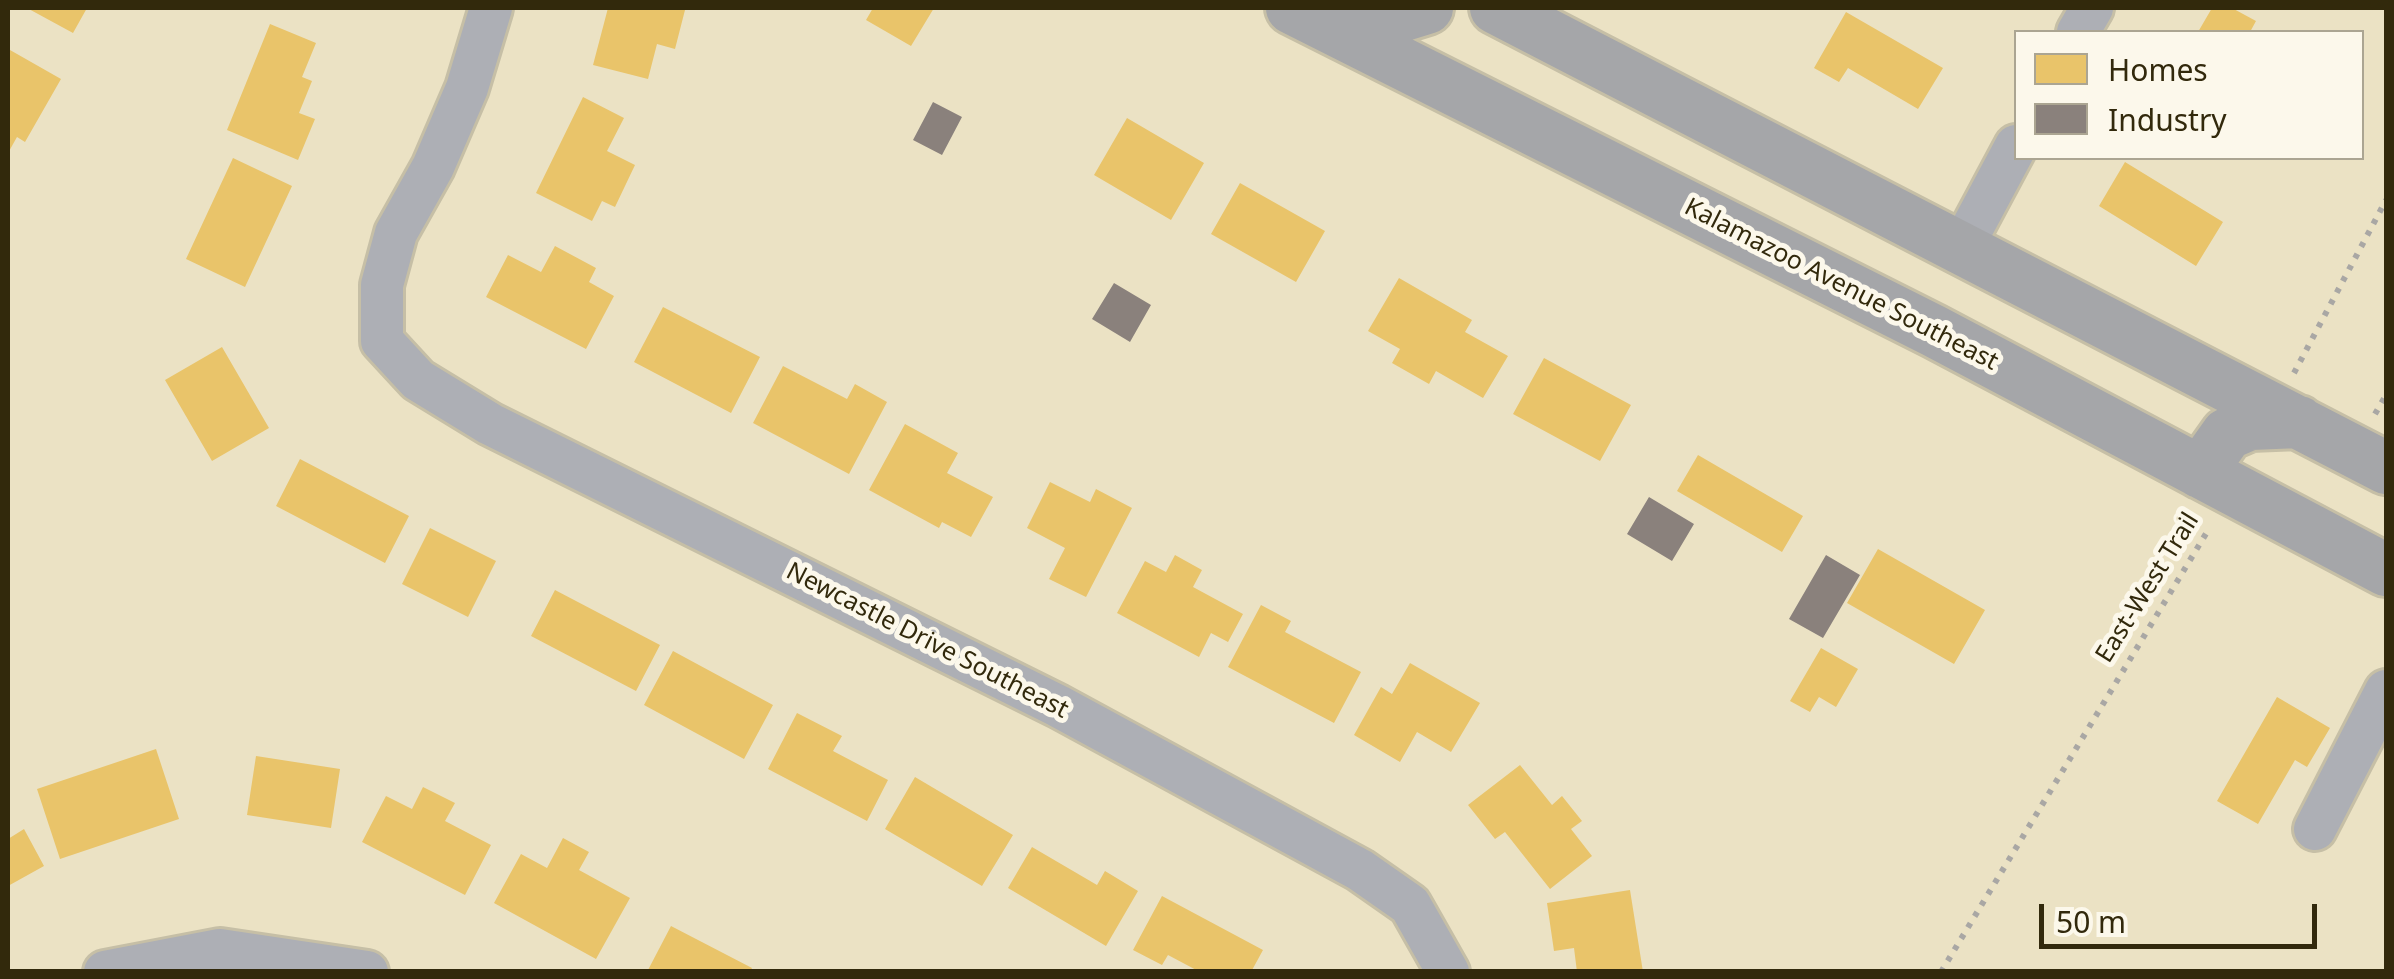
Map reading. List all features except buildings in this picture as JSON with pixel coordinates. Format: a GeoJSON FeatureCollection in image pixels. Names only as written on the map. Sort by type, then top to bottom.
{"type":"FeatureCollection","features":[{"type":"Feature","properties":{"kind":"main road","name":"Kalamazoo Avenue Southeast"},"geometry":{"type":"LineString","coordinates":[[1292,8],[1934,331],[2208,494],[2386,570]]}},
{"type":"Feature","properties":{"kind":"main road"},"geometry":{"type":"LineString","coordinates":[[1355,8],[1372,16],[1398,17],[1427,8]]}},
{"type":"Feature","properties":{"kind":"main road"},"geometry":{"type":"LineString","coordinates":[[1496,8],[1962,247],[2301,393],[2386,468]]}},
{"type":"Feature","properties":{"kind":"main road"},"geometry":{"type":"LineString","coordinates":[[2208,494],[2227,434],[2301,393]]}},
{"type":"Feature","properties":{"kind":"street","name":"Newcastle Drive Southeast"},"geometry":{"type":"LineString","coordinates":[[491,8],[460,104],[433,168],[396,233],[382,285],[382,341],[418,380],[490,424],[1058,706],[1360,870],[1410,905],[1448,970]]}},
{"type":"Feature","properties":{"kind":"street"},"geometry":{"type":"LineString","coordinates":[[2079,30],[2092,8]]}},
{"type":"Feature","properties":{"kind":"street"},"geometry":{"type":"LineString","coordinates":[[1962,247],[2014,150]]}},
{"type":"Feature","properties":{"kind":"street"},"geometry":{"type":"LineString","coordinates":[[2315,828],[2386,690]]}},
{"type":"Feature","properties":{"kind":"street"},"geometry":{"type":"LineString","coordinates":[[104,972],[220,950],[367,972]]}},
{"type":"Feature","properties":{"kind":"path"},"geometry":{"type":"LineString","coordinates":[[2277,367],[2301,393],[2386,200]]}},
{"type":"Feature","properties":{"kind":"path"},"geometry":{"type":"LineString","coordinates":[[2359,407],[2376,415],[2386,394]]}},
{"type":"Feature","properties":{"kind":"path","name":"East-West Trail"},"geometry":{"type":"LineString","coordinates":[[1941,972],[2208,494]]}}]}
